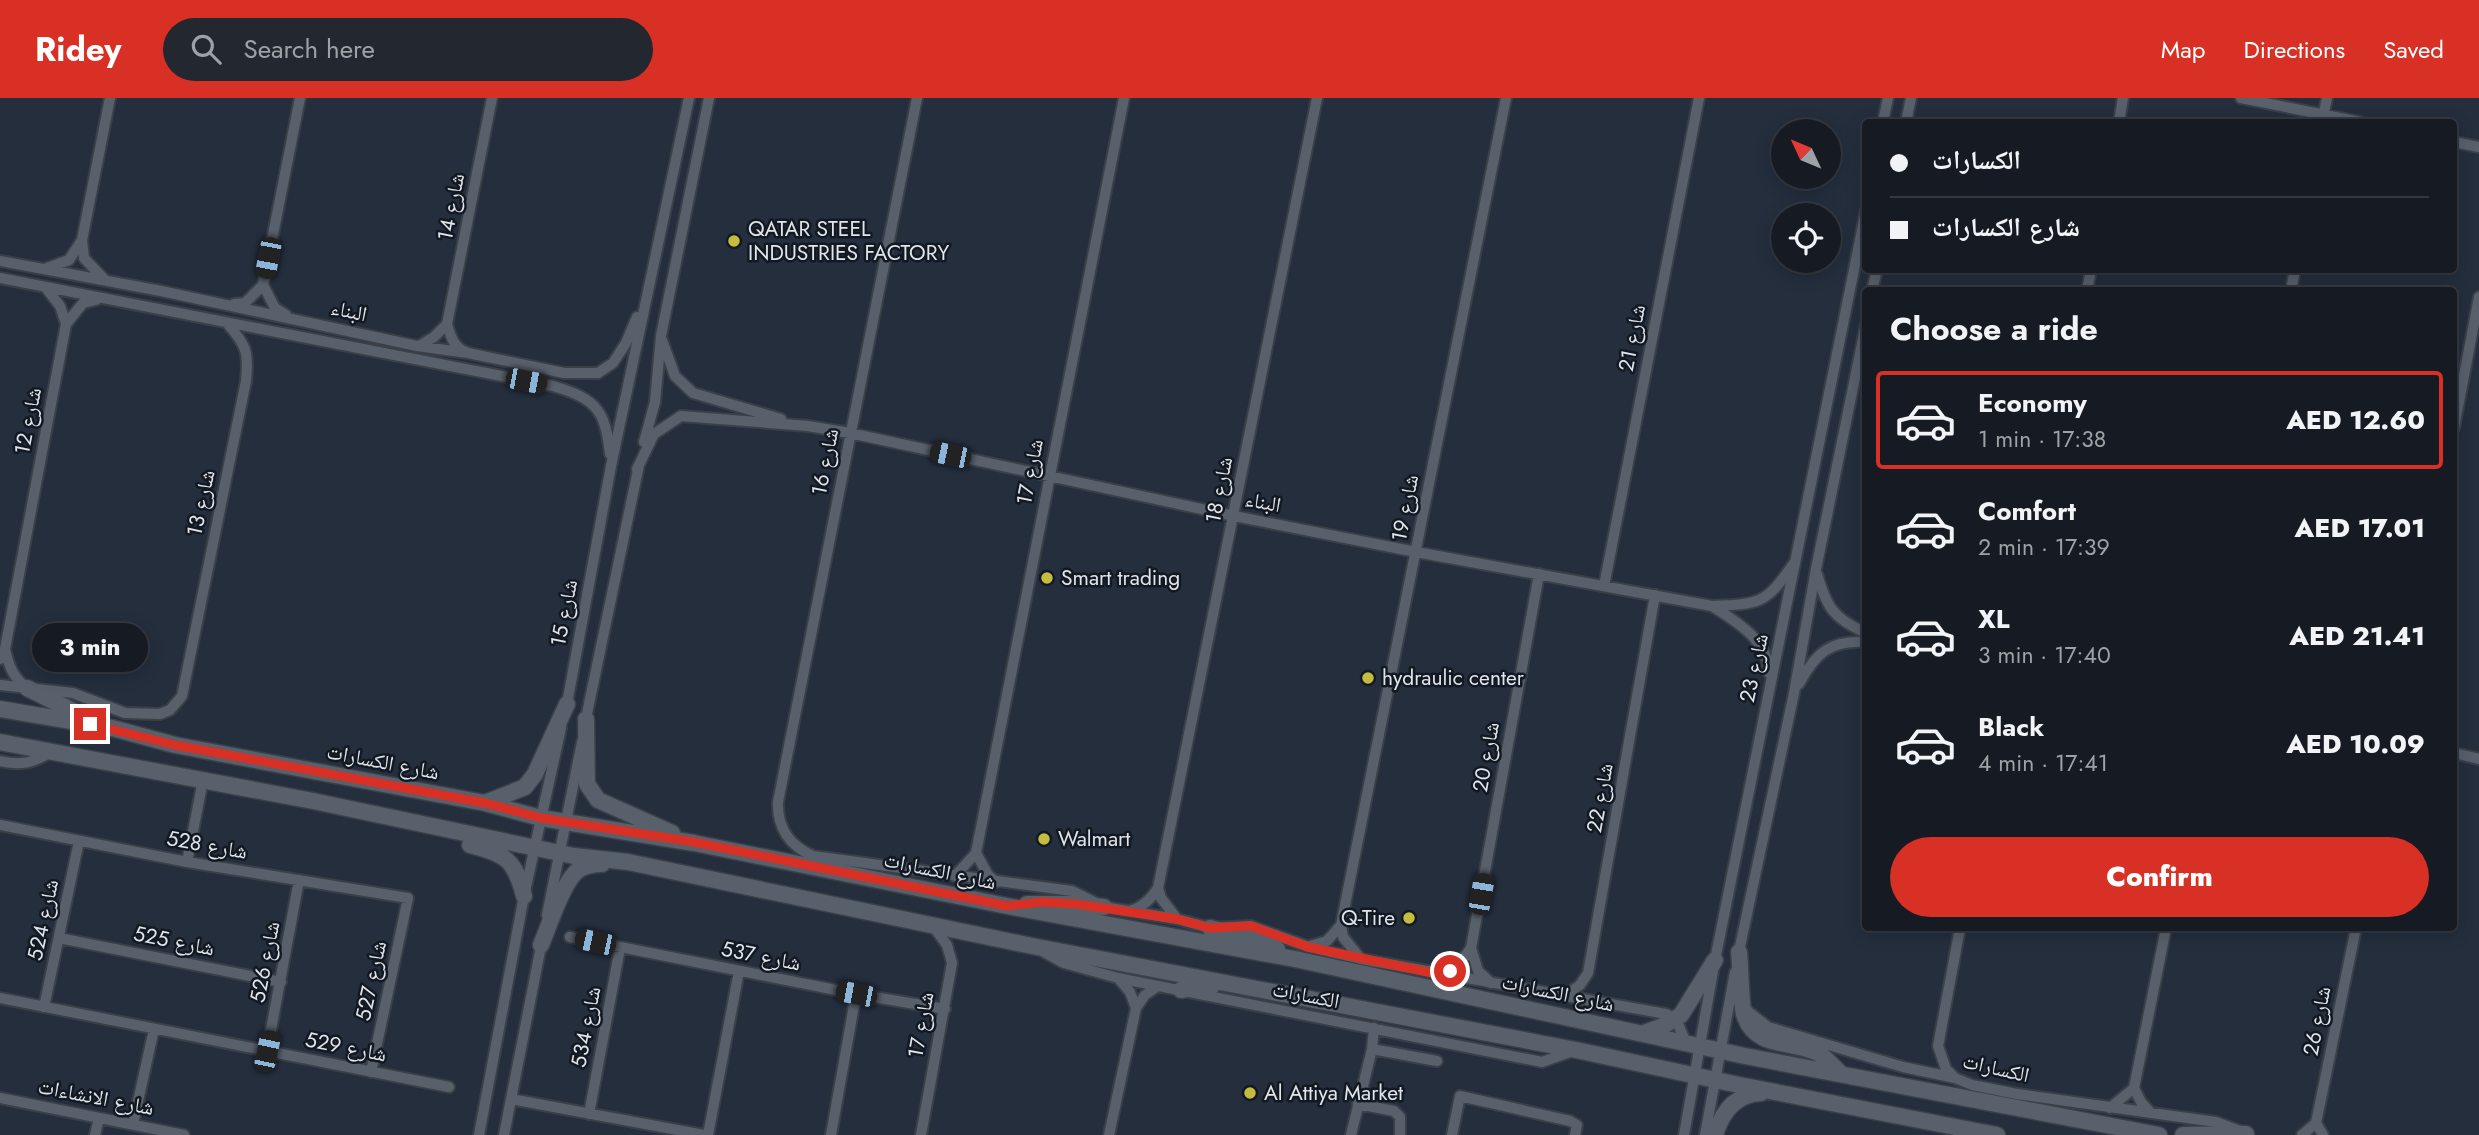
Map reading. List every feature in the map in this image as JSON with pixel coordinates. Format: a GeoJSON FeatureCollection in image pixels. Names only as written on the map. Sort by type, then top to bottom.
{"type":"FeatureCollection","features":[{"type":"Feature","properties":{"kind":"street"},"geometry":{"type":"LineString","coordinates":[[106,280],[84,258],[82,240],[110,98]]}},
{"type":"Feature","properties":{"kind":"street"},"geometry":{"type":"LineString","coordinates":[[224,305],[245,303],[263,285],[300,98]]}},
{"type":"Feature","properties":{"kind":"street","name":"شارع 14"},"geometry":{"type":"LineString","coordinates":[[447,324],[492,98]]}},
{"type":"Feature","properties":{"kind":"street","name":"شارع 15"},"geometry":{"type":"LineString","coordinates":[[479,1135],[524,896],[567,704],[611,466],[689,98]]}},
{"type":"Feature","properties":{"kind":"street","name":"شارع 15"},"geometry":{"type":"LineString","coordinates":[[504,1135],[586,719],[638,469],[655,402],[661,336],[709,98]]}},
{"type":"Feature","properties":{"kind":"street","name":"شارع 16"},"geometry":{"type":"LineString","coordinates":[[917,98],[777,813],[784,834],[801,851],[813,856],[955,876]]}},
{"type":"Feature","properties":{"kind":"street","name":"شارع 17"},"geometry":{"type":"LineString","coordinates":[[976,853],[1124,98]]}},
{"type":"Feature","properties":{"kind":"street","name":"شارع 18"},"geometry":{"type":"LineString","coordinates":[[1158,888],[1317,98]]}},
{"type":"Feature","properties":{"kind":"street","name":"شارع 19"},"geometry":{"type":"LineString","coordinates":[[1341,925],[1506,98]]}},
{"type":"Feature","properties":{"kind":"street","name":"شارع 21"},"geometry":{"type":"LineString","coordinates":[[1604,586],[1699,98]]}},
{"type":"Feature","properties":{"kind":"street"},"geometry":{"type":"LineString","coordinates":[[1884,119],[1888,98]]}},
{"type":"Feature","properties":{"kind":"street"},"geometry":{"type":"LineString","coordinates":[[2120,119],[2123,98]]}},
{"type":"Feature","properties":{"kind":"street"},"geometry":{"type":"LineString","coordinates":[[2241,98],[2323,119],[2327,98]]}},
{"type":"Feature","properties":{"kind":"street"},"geometry":{"type":"LineString","coordinates":[[1907,119],[1912,101]]}},
{"type":"Feature","properties":{"kind":"street"},"geometry":{"type":"LineString","coordinates":[[2457,143],[2479,147]]}},
{"type":"Feature","properties":{"kind":"street","name":"شارع 23"},"geometry":{"type":"LineString","coordinates":[[1684,1135],[1694,1074],[1692,1043],[1715,960],[1862,230]]}},
{"type":"Feature","properties":{"kind":"street"},"geometry":{"type":"LineString","coordinates":[[41,269],[69,260],[82,240]]}},
{"type":"Feature","properties":{"kind":"street","name":"البناء"},"geometry":{"type":"LineString","coordinates":[[0,261],[106,280],[417,346],[468,352],[564,373],[598,373],[613,363],[626,343],[647,294]]}},
{"type":"Feature","properties":{"kind":"street","name":"البناء"},"geometry":{"type":"LineString","coordinates":[[0,278],[553,386],[576,393],[590,402],[601,414],[608,438],[611,466]]}},
{"type":"Feature","properties":{"kind":"street"},"geometry":{"type":"LineString","coordinates":[[263,285],[275,308],[289,318]]}},
{"type":"Feature","properties":{"kind":"street"},"geometry":{"type":"LineString","coordinates":[[44,286],[60,306],[66,324]]}},
{"type":"Feature","properties":{"kind":"street"},"geometry":{"type":"LineString","coordinates":[[2457,412],[2479,297]]}},
{"type":"Feature","properties":{"kind":"street"},"geometry":{"type":"LineString","coordinates":[[66,324],[83,303],[103,299]]}},
{"type":"Feature","properties":{"kind":"street","name":"شارع 13"},"geometry":{"type":"LineString","coordinates":[[27,688],[73,694],[112,709],[137,713],[160,714],[170,710],[182,696],[246,381],[246,349],[243,341],[227,323]]}},
{"type":"Feature","properties":{"kind":"street","name":"شارع 12"},"geometry":{"type":"LineString","coordinates":[[27,688],[18,681],[3,654],[66,324]]}},
{"type":"Feature","properties":{"kind":"street"},"geometry":{"type":"LineString","coordinates":[[417,346],[434,337],[447,324],[460,350],[468,352]]}},
{"type":"Feature","properties":{"kind":"street","name":"البناء"},"geometry":{"type":"LineString","coordinates":[[661,336],[675,376],[693,393],[808,426]]}},
{"type":"Feature","properties":{"kind":"street","name":"شارع 23"},"geometry":{"type":"LineString","coordinates":[[1705,1135],[1739,952],[1794,693],[1862,344]]}},
{"type":"Feature","properties":{"kind":"street","name":"البناء"},"geometry":{"type":"LineString","coordinates":[[638,469],[654,433],[681,416],[808,426],[1234,516],[1713,606],[1744,605],[1765,599],[1776,590],[1794,563]]}},
{"type":"Feature","properties":{"kind":"street"},"geometry":{"type":"LineString","coordinates":[[1816,569],[1830,610],[1844,623],[1862,631]]}},
{"type":"Feature","properties":{"kind":"street","name":"شارع 20"},"geometry":{"type":"LineString","coordinates":[[1471,948],[1539,574]]}},
{"type":"Feature","properties":{"kind":"street","name":"شارع 22"},"geometry":{"type":"LineString","coordinates":[[1564,996],[1580,985],[1588,973],[1655,595]]}},
{"type":"Feature","properties":{"kind":"street","name":"البناء"},"geometry":{"type":"LineString","coordinates":[[1713,606],[1744,628],[1761,648],[1768,660],[1769,688]]}},
{"type":"Feature","properties":{"kind":"street"},"geometry":{"type":"LineString","coordinates":[[1794,693],[1815,657],[1831,646],[1862,642]]}},
{"type":"Feature","properties":{"kind":"street"},"geometry":{"type":"LineString","coordinates":[[0,685],[27,688],[112,728]]}},
{"type":"Feature","properties":{"kind":"street"},"geometry":{"type":"LineString","coordinates":[[485,803],[525,787],[536,774],[567,704]]}},
{"type":"Feature","properties":{"kind":"street","name":"شارع الكسارات"},"geometry":{"type":"LineString","coordinates":[[0,709],[112,728],[175,745],[485,803],[541,818],[694,842],[1007,906],[1294,960],[1720,1051],[2159,1135]]}},
{"type":"Feature","properties":{"kind":"street"},"geometry":{"type":"LineString","coordinates":[[586,719],[587,785],[598,800],[694,842]]}},
{"type":"Feature","properties":{"kind":"street"},"geometry":{"type":"LineString","coordinates":[[0,742],[203,780],[559,853],[628,862],[1032,946],[1576,1050],[1997,1135]]}},
{"type":"Feature","properties":{"kind":"street"},"geometry":{"type":"LineString","coordinates":[[0,761],[32,763],[52,751]]}},
{"type":"Feature","properties":{"kind":"street"},"geometry":{"type":"LineString","coordinates":[[2457,755],[2479,759]]}},
{"type":"Feature","properties":{"kind":"street"},"geometry":{"type":"LineString","coordinates":[[187,862],[203,780]]}},
{"type":"Feature","properties":{"kind":"street"},"geometry":{"type":"LineString","coordinates":[[399,819],[443,838],[493,851],[508,860],[518,873],[524,896]]}},
{"type":"Feature","properties":{"kind":"street","name":"شارع 528"},"geometry":{"type":"LineString","coordinates":[[0,825],[187,862],[408,898]]}},
{"type":"Feature","properties":{"kind":"street","name":"شارع 524"},"geometry":{"type":"LineString","coordinates":[[44,1007],[79,841]]}},
{"type":"Feature","properties":{"kind":"street"},"geometry":{"type":"LineString","coordinates":[[955,876],[976,853],[988,875],[996,882]]}},
{"type":"Feature","properties":{"kind":"street"},"geometry":{"type":"LineString","coordinates":[[541,945],[577,870],[593,864],[628,862]]}},
{"type":"Feature","properties":{"kind":"street"},"geometry":{"type":"LineString","coordinates":[[955,876],[1072,891],[1104,907]]}},
{"type":"Feature","properties":{"kind":"street","name":"شارع 526"},"geometry":{"type":"LineString","coordinates":[[267,1051],[299,880]]}},
{"type":"Feature","properties":{"kind":"street"},"geometry":{"type":"LineString","coordinates":[[1127,911],[1137,909],[1151,899],[1158,888]]}},
{"type":"Feature","properties":{"kind":"street"},"geometry":{"type":"LineString","coordinates":[[1158,888],[1166,907],[1177,919]]}},
{"type":"Feature","properties":{"kind":"street","name":"شارع 527"},"geometry":{"type":"LineString","coordinates":[[371,1072],[408,898]]}},
{"type":"Feature","properties":{"kind":"street"},"geometry":{"type":"LineString","coordinates":[[1007,906],[1042,902],[1104,907],[1177,919],[1272,946],[1294,960]]}},
{"type":"Feature","properties":{"kind":"street"},"geometry":{"type":"LineString","coordinates":[[1308,947],[1328,941],[1341,925]]}},
{"type":"Feature","properties":{"kind":"street"},"geometry":{"type":"LineString","coordinates":[[1341,925],[1343,937],[1361,959]]}},
{"type":"Feature","properties":{"kind":"street","name":"شارع 17"},"geometry":{"type":"LineString","coordinates":[[920,1135],[952,962],[947,945],[933,926]]}},
{"type":"Feature","properties":{"kind":"street"},"geometry":{"type":"LineString","coordinates":[[1210,928],[1251,926],[1308,947],[1361,959],[1666,1014],[1676,1019],[1692,1043]]}},
{"type":"Feature","properties":{"kind":"street"},"geometry":{"type":"LineString","coordinates":[[1955,1078],[1946,1069],[1938,1046],[1959,931]]}},
{"type":"Feature","properties":{"kind":"street"},"geometry":{"type":"LineString","coordinates":[[2151,1113],[2134,1088],[2165,931]]}},
{"type":"Feature","properties":{"kind":"street","name":"شارع 26"},"geometry":{"type":"LineString","coordinates":[[2316,1123],[2355,931]]}},
{"type":"Feature","properties":{"kind":"street","name":"شارع 537"},"geometry":{"type":"LineString","coordinates":[[570,937],[945,1009]]}},
{"type":"Feature","properties":{"kind":"street","name":"شارع 525"},"geometry":{"type":"LineString","coordinates":[[59,938],[281,982]]}},
{"type":"Feature","properties":{"kind":"street","name":"الكسارات"},"geometry":{"type":"LineString","coordinates":[[1032,946],[1064,963],[1118,978],[1542,1062],[1576,1050]]}},
{"type":"Feature","properties":{"kind":"street","name":"شارع 534"},"geometry":{"type":"LineString","coordinates":[[589,1114],[620,948]]}},
{"type":"Feature","properties":{"kind":"street"},"geometry":{"type":"LineString","coordinates":[[1442,975],[1459,965],[1471,948]]}},
{"type":"Feature","properties":{"kind":"street"},"geometry":{"type":"LineString","coordinates":[[1471,948],[1478,971],[1493,984]]}},
{"type":"Feature","properties":{"kind":"street"},"geometry":{"type":"LineString","coordinates":[[1739,952],[1743,1007],[1745,1017],[1755,1032],[1770,1041],[1819,1054],[1842,1074]]}},
{"type":"Feature","properties":{"kind":"street"},"geometry":{"type":"LineString","coordinates":[[1644,1033],[1676,1019],[1688,1006],[1698,984],[1715,960]]}},
{"type":"Feature","properties":{"kind":"street"},"geometry":{"type":"LineString","coordinates":[[511,1099],[706,1135],[739,971]]}},
{"type":"Feature","properties":{"kind":"street"},"geometry":{"type":"LineString","coordinates":[[1118,978],[1130,992],[1136,1008]]}},
{"type":"Feature","properties":{"kind":"street"},"geometry":{"type":"LineString","coordinates":[[1181,990],[1225,983]]}},
{"type":"Feature","properties":{"kind":"street"},"geometry":{"type":"LineString","coordinates":[[1109,1135],[1136,1008],[1145,995],[1158,986]]}},
{"type":"Feature","properties":{"kind":"street"},"geometry":{"type":"LineString","coordinates":[[831,1135],[856,994]]}},
{"type":"Feature","properties":{"kind":"street","name":"شارع 529"},"geometry":{"type":"LineString","coordinates":[[0,998],[449,1087]]}},
{"type":"Feature","properties":{"kind":"street","name":"الكسارات"},"geometry":{"type":"LineString","coordinates":[[1743,1007],[1768,1027],[1972,1085],[2017,1094],[2217,1122],[2248,1134]]}},
{"type":"Feature","properties":{"kind":"street"},"geometry":{"type":"LineString","coordinates":[[1351,1135],[1372,1049],[1374,1028]]}},
{"type":"Feature","properties":{"kind":"street"},"geometry":{"type":"LineString","coordinates":[[133,1125],[154,1029]]}},
{"type":"Feature","properties":{"kind":"street"},"geometry":{"type":"LineString","coordinates":[[1372,1049],[1437,1061]]}},
{"type":"Feature","properties":{"kind":"street"},"geometry":{"type":"LineString","coordinates":[[2110,1108],[2134,1088]]}},
{"type":"Feature","properties":{"kind":"street"},"geometry":{"type":"LineString","coordinates":[[1715,1135],[1723,1116],[1737,1100],[1756,1093],[1780,1093]]}},
{"type":"Feature","properties":{"kind":"street"},"geometry":{"type":"LineString","coordinates":[[1452,1135],[1461,1096],[1570,1121],[1577,1125],[1575,1135]]}},
{"type":"Feature","properties":{"kind":"street","name":"شارع الانشاءات"},"geometry":{"type":"LineString","coordinates":[[0,1098],[184,1135]]}},
{"type":"Feature","properties":{"kind":"street"},"geometry":{"type":"LineString","coordinates":[[1358,1104],[1394,1111],[1400,1116],[1399,1135]]}},
{"type":"Feature","properties":{"kind":"street"},"geometry":{"type":"LineString","coordinates":[[95,1135],[99,1118]]}},
{"type":"Feature","properties":{"kind":"street"},"geometry":{"type":"LineString","coordinates":[[2302,1135],[2316,1123],[2323,1135]]}},
{"type":"Feature","properties":{"kind":"street"},"geometry":{"type":"LineString","coordinates":[[2183,1135],[2248,1134]]}},
{"type":"Feature","properties":{"kind":"shaded area"},"geometry":{"type":"Polygon","coordinates":[[[0,98],[2479,98],[2479,1135],[0,1135],[0,98]]]}},
{"type":"Feature","properties":{"kind":"place","name":"QATAR STEEL INDUSTRIES FACTORY"},"geometry":{"type":"Point","coordinates":[734,241]}},
{"type":"Feature","properties":{"kind":"place","name":"Smart trading"},"geometry":{"type":"Point","coordinates":[1047,578]}},
{"type":"Feature","properties":{"kind":"place","name":"hydraulic center"},"geometry":{"type":"Point","coordinates":[1368,678]}},
{"type":"Feature","properties":{"kind":"place","name":"Walmart"},"geometry":{"type":"Point","coordinates":[1044,839]}},
{"type":"Feature","properties":{"kind":"place","name":"Q-Tire"},"geometry":{"type":"Point","coordinates":[1409,918]}},
{"type":"Feature","properties":{"kind":"place","name":"Al Attiya Market"},"geometry":{"type":"Point","coordinates":[1250,1093]}},
{"type":"Feature","properties":{"kind":"route"},"geometry":{"type":"LineString","coordinates":[[90,724],[175,745],[485,803],[541,818],[694,842],[1007,906],[1042,902],[1076,904],[1177,919],[1210,928],[1251,926],[1308,947],[1361,959],[1442,975],[1450,971]]}}]}
